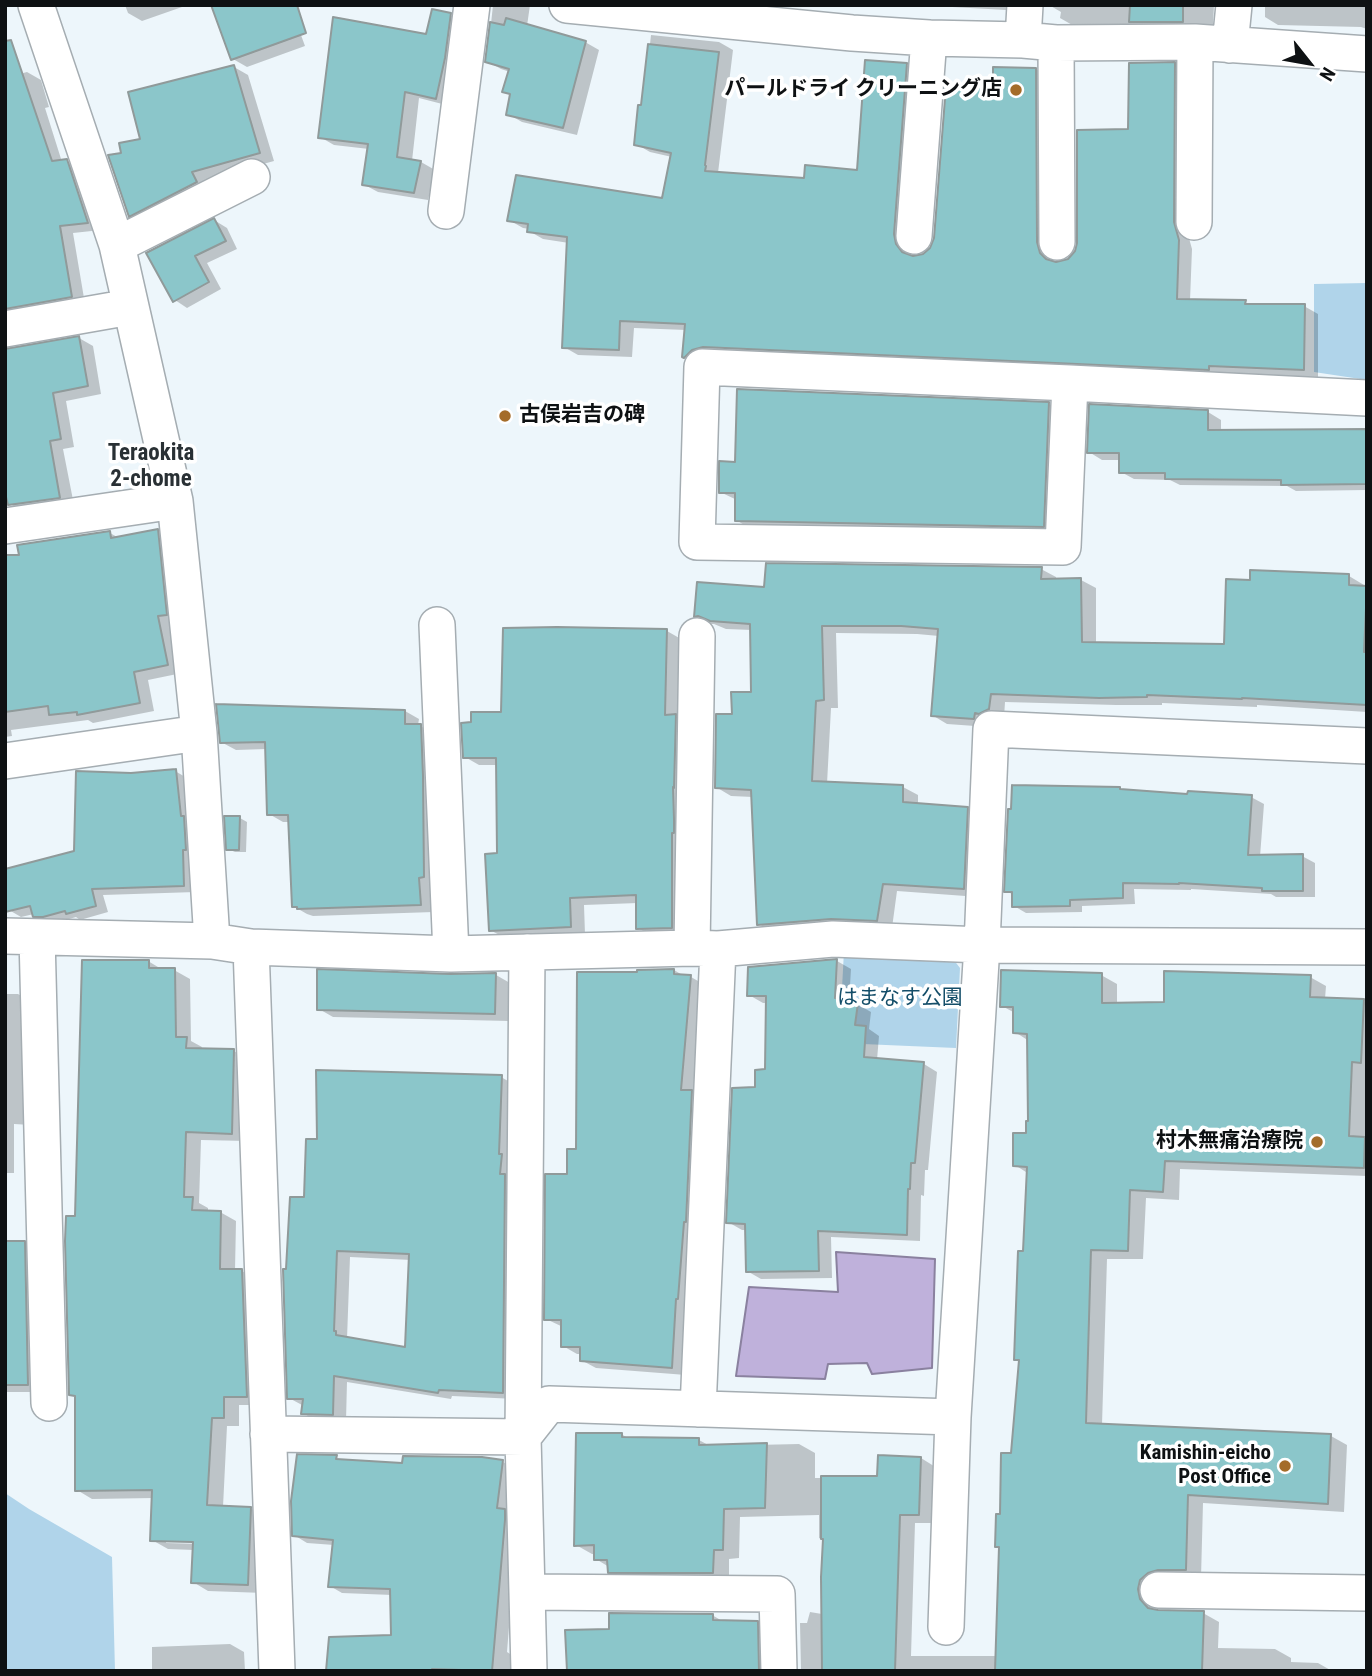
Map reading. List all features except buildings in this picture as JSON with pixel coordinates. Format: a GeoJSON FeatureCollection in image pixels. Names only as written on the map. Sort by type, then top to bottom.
{"type":"FeatureCollection","features":[{"type":"Feature","properties":{"kind":"street"},"geometry":{"type":"LineString","coordinates":[[36,5],[117,245],[176,501],[199,733],[212,941]]}},
{"type":"Feature","properties":{"kind":"street"},"geometry":{"type":"LineString","coordinates":[[446,211],[472,5]]}},
{"type":"Feature","properties":{"kind":"street"},"geometry":{"type":"LineString","coordinates":[[567,5],[853,19],[929,38],[1039,42],[1195,42],[1367,54]]}},
{"type":"Feature","properties":{"kind":"street"},"geometry":{"type":"LineString","coordinates":[[1025,5],[1039,42],[1057,242]]}},
{"type":"Feature","properties":{"kind":"street"},"geometry":{"type":"LineString","coordinates":[[1230,45],[1234,5]]}},
{"type":"Feature","properties":{"kind":"street"},"geometry":{"type":"LineString","coordinates":[[914,236],[929,38]]}},
{"type":"Feature","properties":{"kind":"street"},"geometry":{"type":"LineString","coordinates":[[1194,222],[1195,42]]}},
{"type":"Feature","properties":{"kind":"street"},"geometry":{"type":"LineString","coordinates":[[117,245],[253,177]]}},
{"type":"Feature","properties":{"kind":"street"},"geometry":{"type":"LineString","coordinates":[[5,329],[130,307]]}},
{"type":"Feature","properties":{"kind":"street"},"geometry":{"type":"LineString","coordinates":[[1070,383],[1063,547],[697,542],[702,367],[1070,383],[1367,398]]}},
{"type":"Feature","properties":{"kind":"street"},"geometry":{"type":"LineString","coordinates":[[5,526],[176,501]]}},
{"type":"Feature","properties":{"kind":"street"},"geometry":{"type":"LineString","coordinates":[[437,625],[451,954]]}},
{"type":"Feature","properties":{"kind":"street"},"geometry":{"type":"LineString","coordinates":[[697,636],[705,948],[698,1409]]}},
{"type":"Feature","properties":{"kind":"street"},"geometry":{"type":"LineString","coordinates":[[946,1627],[953,1417],[982,945],[991,729],[1367,746]]}},
{"type":"Feature","properties":{"kind":"street"},"geometry":{"type":"LineString","coordinates":[[5,761],[199,733]]}},
{"type":"Feature","properties":{"kind":"street"},"geometry":{"type":"LineString","coordinates":[[49,1403],[21,937],[212,941],[251,947],[451,954],[705,948],[833,939],[982,945],[1367,947]]}},
{"type":"Feature","properties":{"kind":"street"},"geometry":{"type":"LineString","coordinates":[[251,947],[278,1671]]}},
{"type":"Feature","properties":{"kind":"street"},"geometry":{"type":"LineString","coordinates":[[527,951],[523,1437],[529,1671]]}},
{"type":"Feature","properties":{"kind":"street"},"geometry":{"type":"LineString","coordinates":[[523,1437],[549,1404],[953,1417]]}},
{"type":"Feature","properties":{"kind":"street"},"geometry":{"type":"LineString","coordinates":[[268,1434],[523,1437]]}},
{"type":"Feature","properties":{"kind":"street"},"geometry":{"type":"LineString","coordinates":[[1158,1590],[1367,1593]]}},
{"type":"Feature","properties":{"kind":"street"},"geometry":{"type":"LineString","coordinates":[[528,1592],[778,1594],[779,1671]]}},
{"type":"Feature","properties":{"kind":"green space"},"geometry":{"type":"Polygon","coordinates":[[[1367,283],[1367,380],[1314,372],[1314,284],[1367,283]]]}},
{"type":"Feature","properties":{"kind":"green space","name":"はまなす公園"},"geometry":{"type":"Polygon","coordinates":[[[844,951],[950,955],[960,968],[956,1048],[839,1043],[844,951]]]}},
{"type":"Feature","properties":{"kind":"green space"},"geometry":{"type":"Polygon","coordinates":[[[5,1493],[112,1557],[115,1671],[5,1671],[5,1493]]]}},
{"type":"Feature","properties":{"kind":"shaded area"},"geometry":{"type":"Polygon","coordinates":[[[836,1252],[935,1259],[932,1368],[872,1374],[867,1363],[828,1364],[825,1379],[736,1376],[749,1287],[838,1292],[836,1252]]]}},
{"type":"Feature","properties":{"kind":"place","name":"パールドライ クリーニング店"},"geometry":{"type":"Point","coordinates":[1016,90]}},
{"type":"Feature","properties":{"kind":"place","name":"古俣岩吉の碑"},"geometry":{"type":"Point","coordinates":[505,416]}},
{"type":"Feature","properties":{"kind":"place","name":"村木無痛治療院"},"geometry":{"type":"Point","coordinates":[1317,1142]}},
{"type":"Feature","properties":{"kind":"place","name":"Kamishin-eicho Post Office"},"geometry":{"type":"Point","coordinates":[1285,1466]}},
{"type":"Feature","properties":{"kind":"district","name":"Teraokita 2-chome"},"geometry":{"type":"Point","coordinates":[151,467]}}]}
